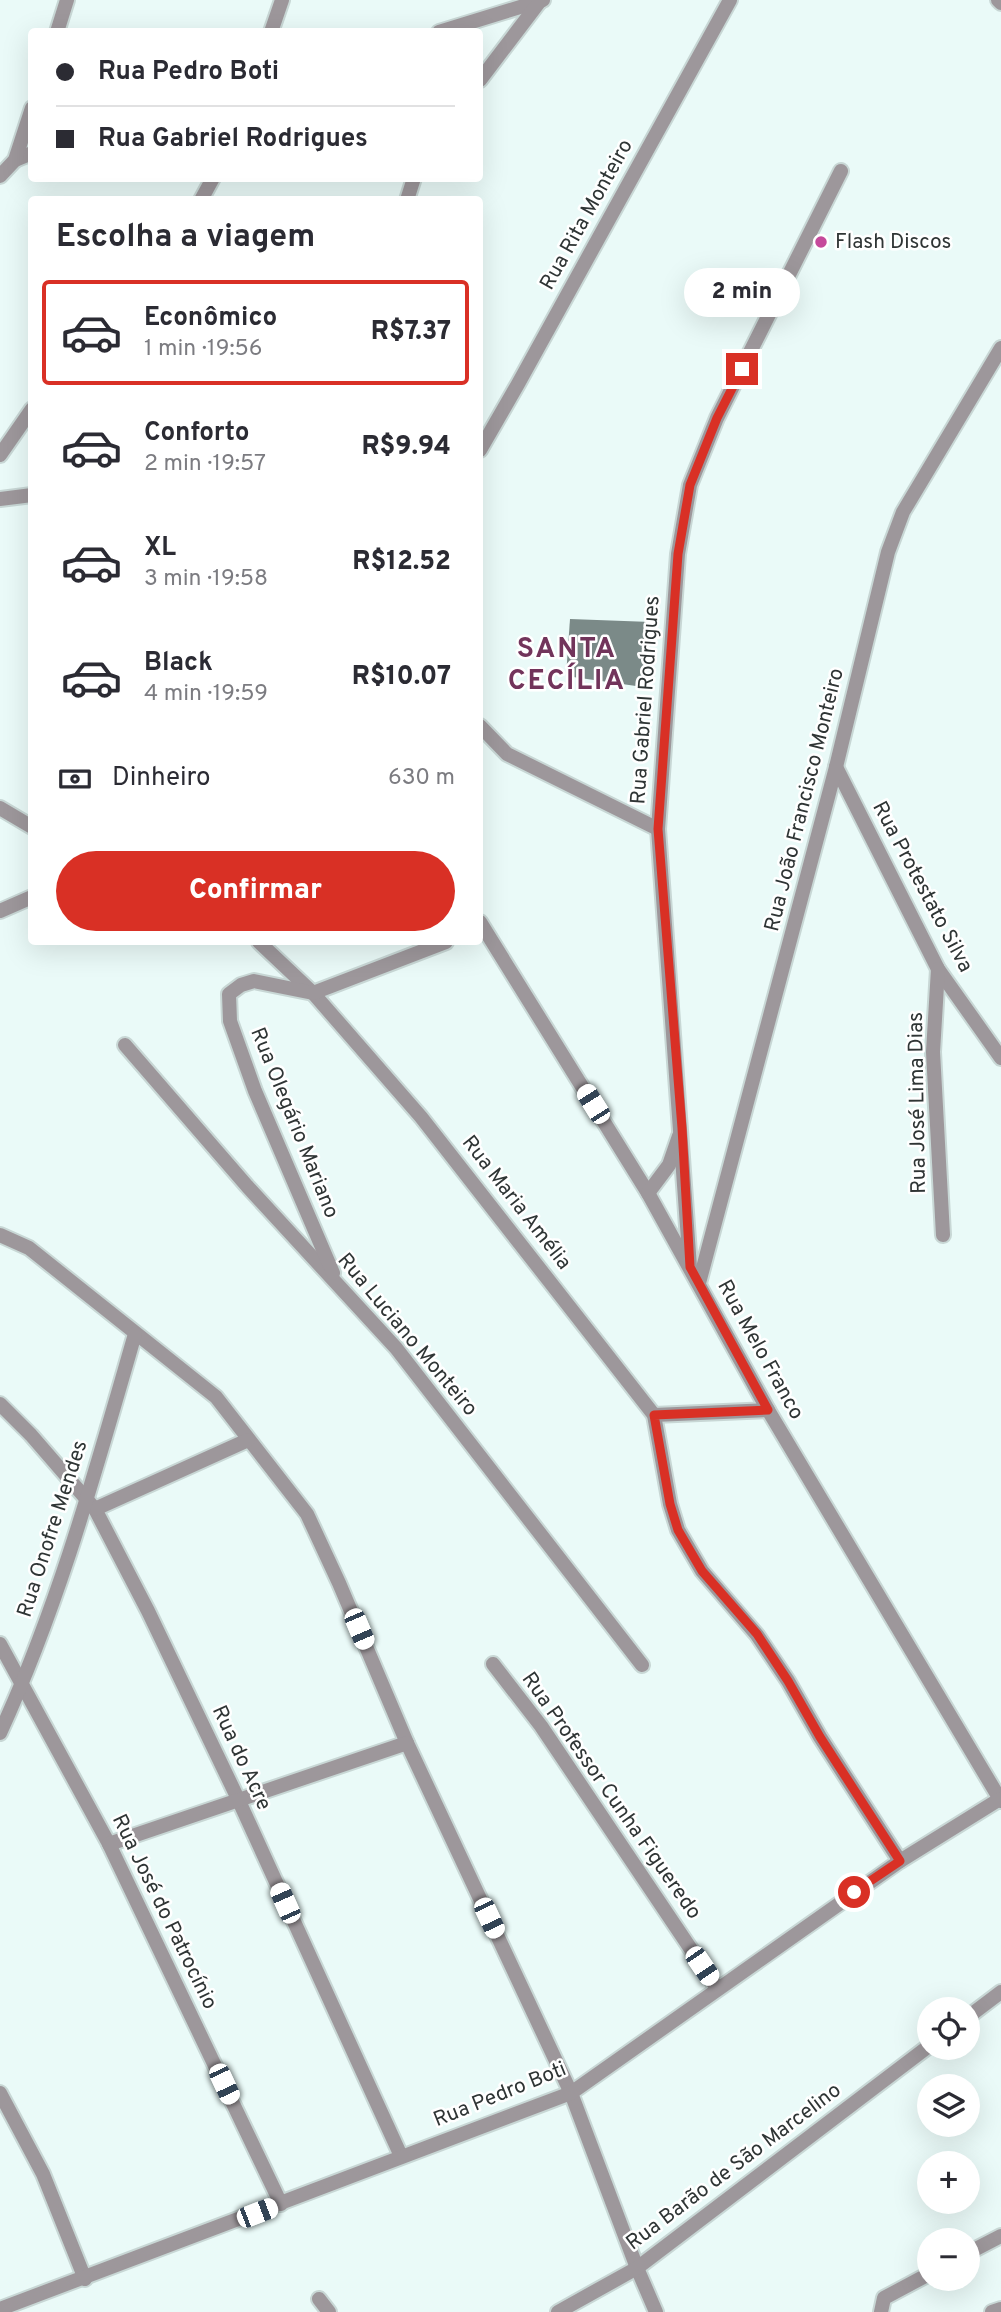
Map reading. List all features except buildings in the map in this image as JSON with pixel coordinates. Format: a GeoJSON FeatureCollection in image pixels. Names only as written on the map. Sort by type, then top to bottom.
{"type":"FeatureCollection","features":[{"type":"Feature","properties":{"kind":"street"},"geometry":{"type":"LineString","coordinates":[[58,28],[67,0]]}},
{"type":"Feature","properties":{"kind":"street"},"geometry":{"type":"LineString","coordinates":[[272,28],[282,0]]}},
{"type":"Feature","properties":{"kind":"street","name":"Rua Rita Monteiro"},"geometry":{"type":"LineString","coordinates":[[483,445],[730,0]]}},
{"type":"Feature","properties":{"kind":"street"},"geometry":{"type":"LineString","coordinates":[[452,28],[541,1]]}},
{"type":"Feature","properties":{"kind":"street"},"geometry":{"type":"LineString","coordinates":[[483,76],[541,1]]}},
{"type":"Feature","properties":{"kind":"street"},"geometry":{"type":"LineString","coordinates":[[15,160],[28,120]]}},
{"type":"Feature","properties":{"kind":"street"},"geometry":{"type":"LineString","coordinates":[[0,176],[15,160],[28,155]]}},
{"type":"Feature","properties":{"kind":"street","name":"Rua Gabriel Rodrigues"},"geometry":{"type":"LineString","coordinates":[[690,1267],[682,1128],[658,829],[678,554],[690,485],[717,418],[841,171]]}},
{"type":"Feature","properties":{"kind":"street","name":"Rua João Francisco Monteiro"},"geometry":{"type":"LineString","coordinates":[[699,1283],[836,767],[888,552],[902,512],[1001,348]]}},
{"type":"Feature","properties":{"kind":"street"},"geometry":{"type":"LineString","coordinates":[[0,455],[28,415]]}},
{"type":"Feature","properties":{"kind":"street"},"geometry":{"type":"LineString","coordinates":[[0,499],[28,496]]}},
{"type":"Feature","properties":{"kind":"street"},"geometry":{"type":"LineString","coordinates":[[483,729],[506,754],[658,829]]}},
{"type":"Feature","properties":{"kind":"street","name":"Rua Protestato Silva"},"geometry":{"type":"LineString","coordinates":[[836,767],[937,969],[1001,1058]]}},
{"type":"Feature","properties":{"kind":"street"},"geometry":{"type":"LineString","coordinates":[[0,808],[28,825]]}},
{"type":"Feature","properties":{"kind":"street"},"geometry":{"type":"LineString","coordinates":[[0,911],[28,899]]}},
{"type":"Feature","properties":{"kind":"street","name":"Rua Melo Franco"},"geometry":{"type":"LineString","coordinates":[[483,929],[648,1192],[768,1410],[1000,1800]]}},
{"type":"Feature","properties":{"kind":"street","name":"Rua Maria Amélia"},"geometry":{"type":"LineString","coordinates":[[262,945],[313,993],[421,1117],[654,1415]]}},
{"type":"Feature","properties":{"kind":"street"},"geometry":{"type":"LineString","coordinates":[[313,993],[438,945]]}},
{"type":"Feature","properties":{"kind":"street","name":"Rua José Lima Dias"},"geometry":{"type":"LineString","coordinates":[[937,969],[933,1052],[943,1235]]}},
{"type":"Feature","properties":{"kind":"street","name":"Rua Olegário Mariano"},"geometry":{"type":"LineString","coordinates":[[313,993],[254,981],[241,985],[229,994],[230,1021],[255,1091],[338,1284]]}},
{"type":"Feature","properties":{"kind":"street","name":"Rua Luciano Monteiro"},"geometry":{"type":"LineString","coordinates":[[125,1045],[247,1186],[396,1348],[642,1665]]}},
{"type":"Feature","properties":{"kind":"street"},"geometry":{"type":"LineString","coordinates":[[648,1192],[669,1166],[682,1128]]}},
{"type":"Feature","properties":{"kind":"street"},"geometry":{"type":"LineString","coordinates":[[0,1235],[29,1248],[216,1397],[307,1514],[407,1744],[571,2093],[656,2312]]}},
{"type":"Feature","properties":{"kind":"street","name":"Rua Onofre Mendes"},"geometry":{"type":"LineString","coordinates":[[0,1733],[23,1684],[91,1504],[135,1334]]}},
{"type":"Feature","properties":{"kind":"street","name":"Rua do Acre"},"geometry":{"type":"LineString","coordinates":[[0,1405],[31,1434],[91,1504],[148,1611],[239,1801],[401,2156]]}},
{"type":"Feature","properties":{"kind":"street"},"geometry":{"type":"LineString","coordinates":[[768,1410],[654,1415],[670,1504],[678,1530],[702,1571],[757,1634],[900,1861]]}},
{"type":"Feature","properties":{"kind":"street"},"geometry":{"type":"LineString","coordinates":[[91,1504],[248,1440]]}},
{"type":"Feature","properties":{"kind":"street","name":"Rua José do Patrocínio"},"geometry":{"type":"LineString","coordinates":[[0,1644],[109,1844],[281,2204]]}},
{"type":"Feature","properties":{"kind":"street","name":"Rua Professor Cunha Figueredo"},"geometry":{"type":"LineString","coordinates":[[494,1664],[541,1726],[717,1988]]}},
{"type":"Feature","properties":{"kind":"street"},"geometry":{"type":"LineString","coordinates":[[109,1844],[407,1744]]}},
{"type":"Feature","properties":{"kind":"street","name":"Rua Pedro Boti"},"geometry":{"type":"LineString","coordinates":[[0,2309],[571,2093],[900,1861],[1000,1800]]}},
{"type":"Feature","properties":{"kind":"street"},"geometry":{"type":"LineString","coordinates":[[980,2008],[1001,1992]]}},
{"type":"Feature","properties":{"kind":"street","name":"Rua Barão de São Marcelino"},"geometry":{"type":"LineString","coordinates":[[558,2312],[637,2268],[917,2055]]}},
{"type":"Feature","properties":{"kind":"street"},"geometry":{"type":"LineString","coordinates":[[0,2094],[43,2174],[85,2279]]}},
{"type":"Feature","properties":{"kind":"street"},"geometry":{"type":"LineString","coordinates":[[980,2247],[1001,2236]]}},
{"type":"Feature","properties":{"kind":"street"},"geometry":{"type":"LineString","coordinates":[[881,2312],[884,2298],[917,2280]]}},
{"type":"Feature","properties":{"kind":"street"},"geometry":{"type":"LineString","coordinates":[[319,2299],[330,2312]]}},
{"type":"Feature","properties":{"kind":"street"},"geometry":{"type":"LineString","coordinates":[[992,2312],[1001,2309]]}},
{"type":"Feature","properties":{"kind":"place","name":"Flash Discos"},"geometry":{"type":"Point","coordinates":[821,242]}},
{"type":"Feature","properties":{"kind":"district","name":"SANTA CECÍLIA"},"geometry":{"type":"Point","coordinates":[567,666]}},
{"type":"Feature","properties":{"kind":"route"},"geometry":{"type":"LineString","coordinates":[[742,369],[717,418],[690,485],[678,554],[658,829],[682,1128],[690,1267],[768,1410],[654,1415],[670,1504],[678,1530],[702,1571],[757,1634],[900,1861],[854,1892]]}}]}
